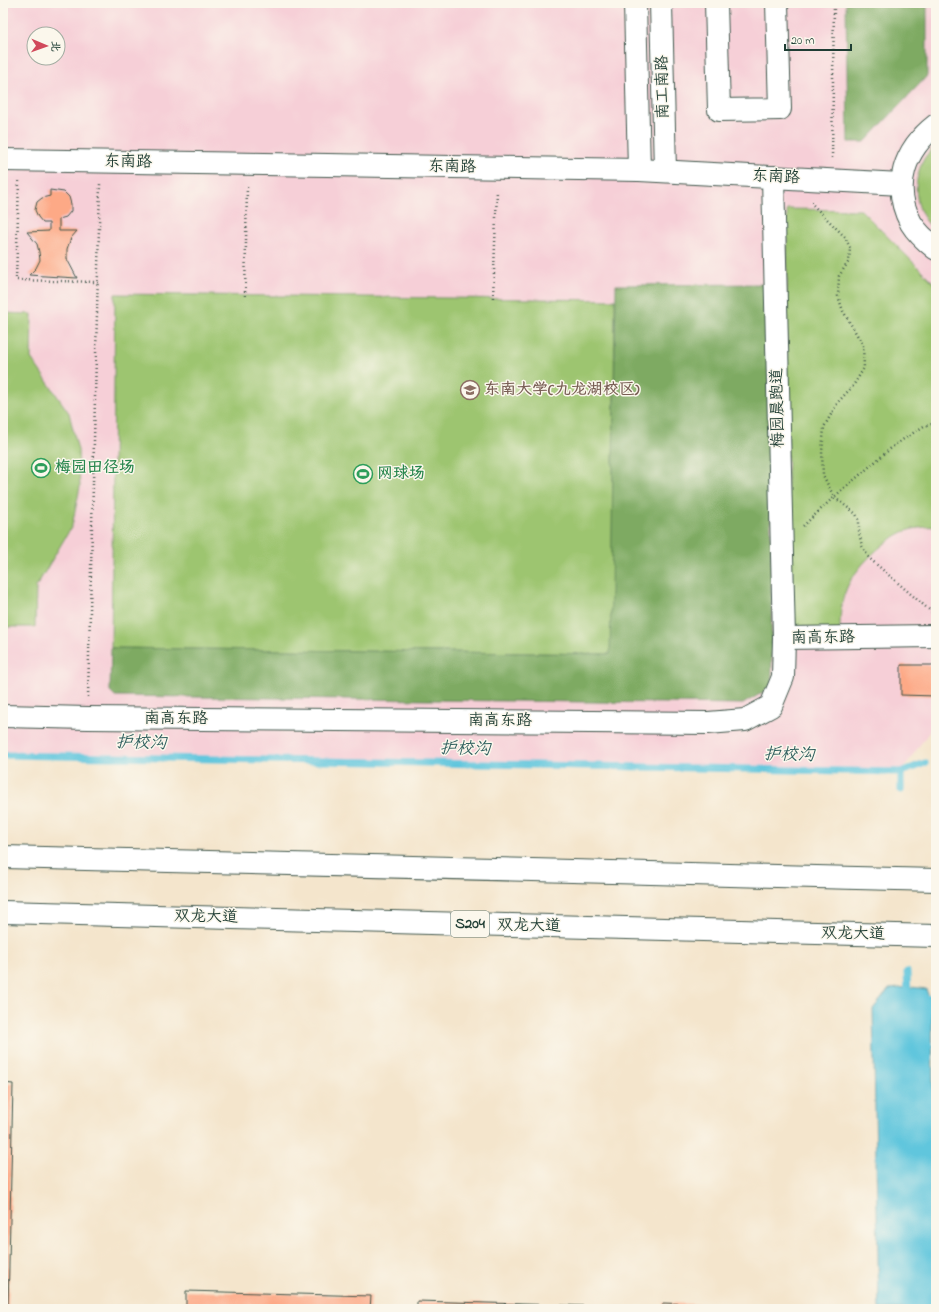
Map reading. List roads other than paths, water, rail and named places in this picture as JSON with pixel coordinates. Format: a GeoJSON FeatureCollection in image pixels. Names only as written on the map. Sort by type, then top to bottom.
{"type":"FeatureCollection","features":[{"type":"Feature","properties":{"kind":"street","name":"南工南路"},"geometry":{"type":"LineString","coordinates":[[634,3],[639,170]]}},
{"type":"Feature","properties":{"kind":"street","name":"南工南路"},"geometry":{"type":"LineString","coordinates":[[661,3],[665,171]]}},
{"type":"Feature","properties":{"kind":"street"},"geometry":{"type":"LineString","coordinates":[[716,3],[719,110],[780,109],[777,3]]}},
{"type":"Feature","properties":{"kind":"street"},"geometry":{"type":"LineString","coordinates":[[936,125],[922,137],[911,151],[904,167],[901,184],[904,204],[911,223],[923,239],[936,249]]}},
{"type":"Feature","properties":{"kind":"street","name":"东南路"},"geometry":{"type":"LineString","coordinates":[[11,161],[639,170],[901,184]]}},
{"type":"Feature","properties":{"kind":"street","name":"梅园晨跑道"},"geometry":{"type":"LineString","coordinates":[[773,177],[784,638]]}},
{"type":"Feature","properties":{"kind":"street","name":"南高东路"},"geometry":{"type":"LineString","coordinates":[[3,716],[708,723],[745,720],[771,706],[783,677],[784,638],[936,636]]}},
{"type":"Feature","properties":{"kind":"street"},"geometry":{"type":"LineString","coordinates":[[3,857],[936,880]]}},
{"type":"Feature","properties":{"kind":"street","name":"双龙大道"},"geometry":{"type":"LineString","coordinates":[[3,912],[936,936]]}},
{"type":"Feature","properties":{"kind":"water"},"geometry":{"type":"Polygon","coordinates":[[[911,987],[926,989],[932,1006],[936,1309],[879,1309],[873,1009],[889,989],[911,987]]]}},
{"type":"Feature","properties":{"kind":"waterway","name":"护校沟"},"geometry":{"type":"LineString","coordinates":[[3,755],[901,772],[925,763]]}},
{"type":"Feature","properties":{"kind":"waterway"},"geometry":{"type":"LineString","coordinates":[[901,772],[901,790]]}},
{"type":"Feature","properties":{"kind":"waterway"},"geometry":{"type":"LineString","coordinates":[[907,972],[908,996]]}},
{"type":"Feature","properties":{"kind":"waterway"},"geometry":{"type":"LineString","coordinates":[[921,998],[936,999]]}},
{"type":"Feature","properties":{"kind":"place","name":"东南大学(九龙湖校区)"},"geometry":{"type":"Point","coordinates":[470,390]}},
{"type":"Feature","properties":{"kind":"place","name":"梅园田径场"},"geometry":{"type":"Point","coordinates":[41,468]}},
{"type":"Feature","properties":{"kind":"place","name":"网球场"},"geometry":{"type":"Point","coordinates":[363,474]}}]}
